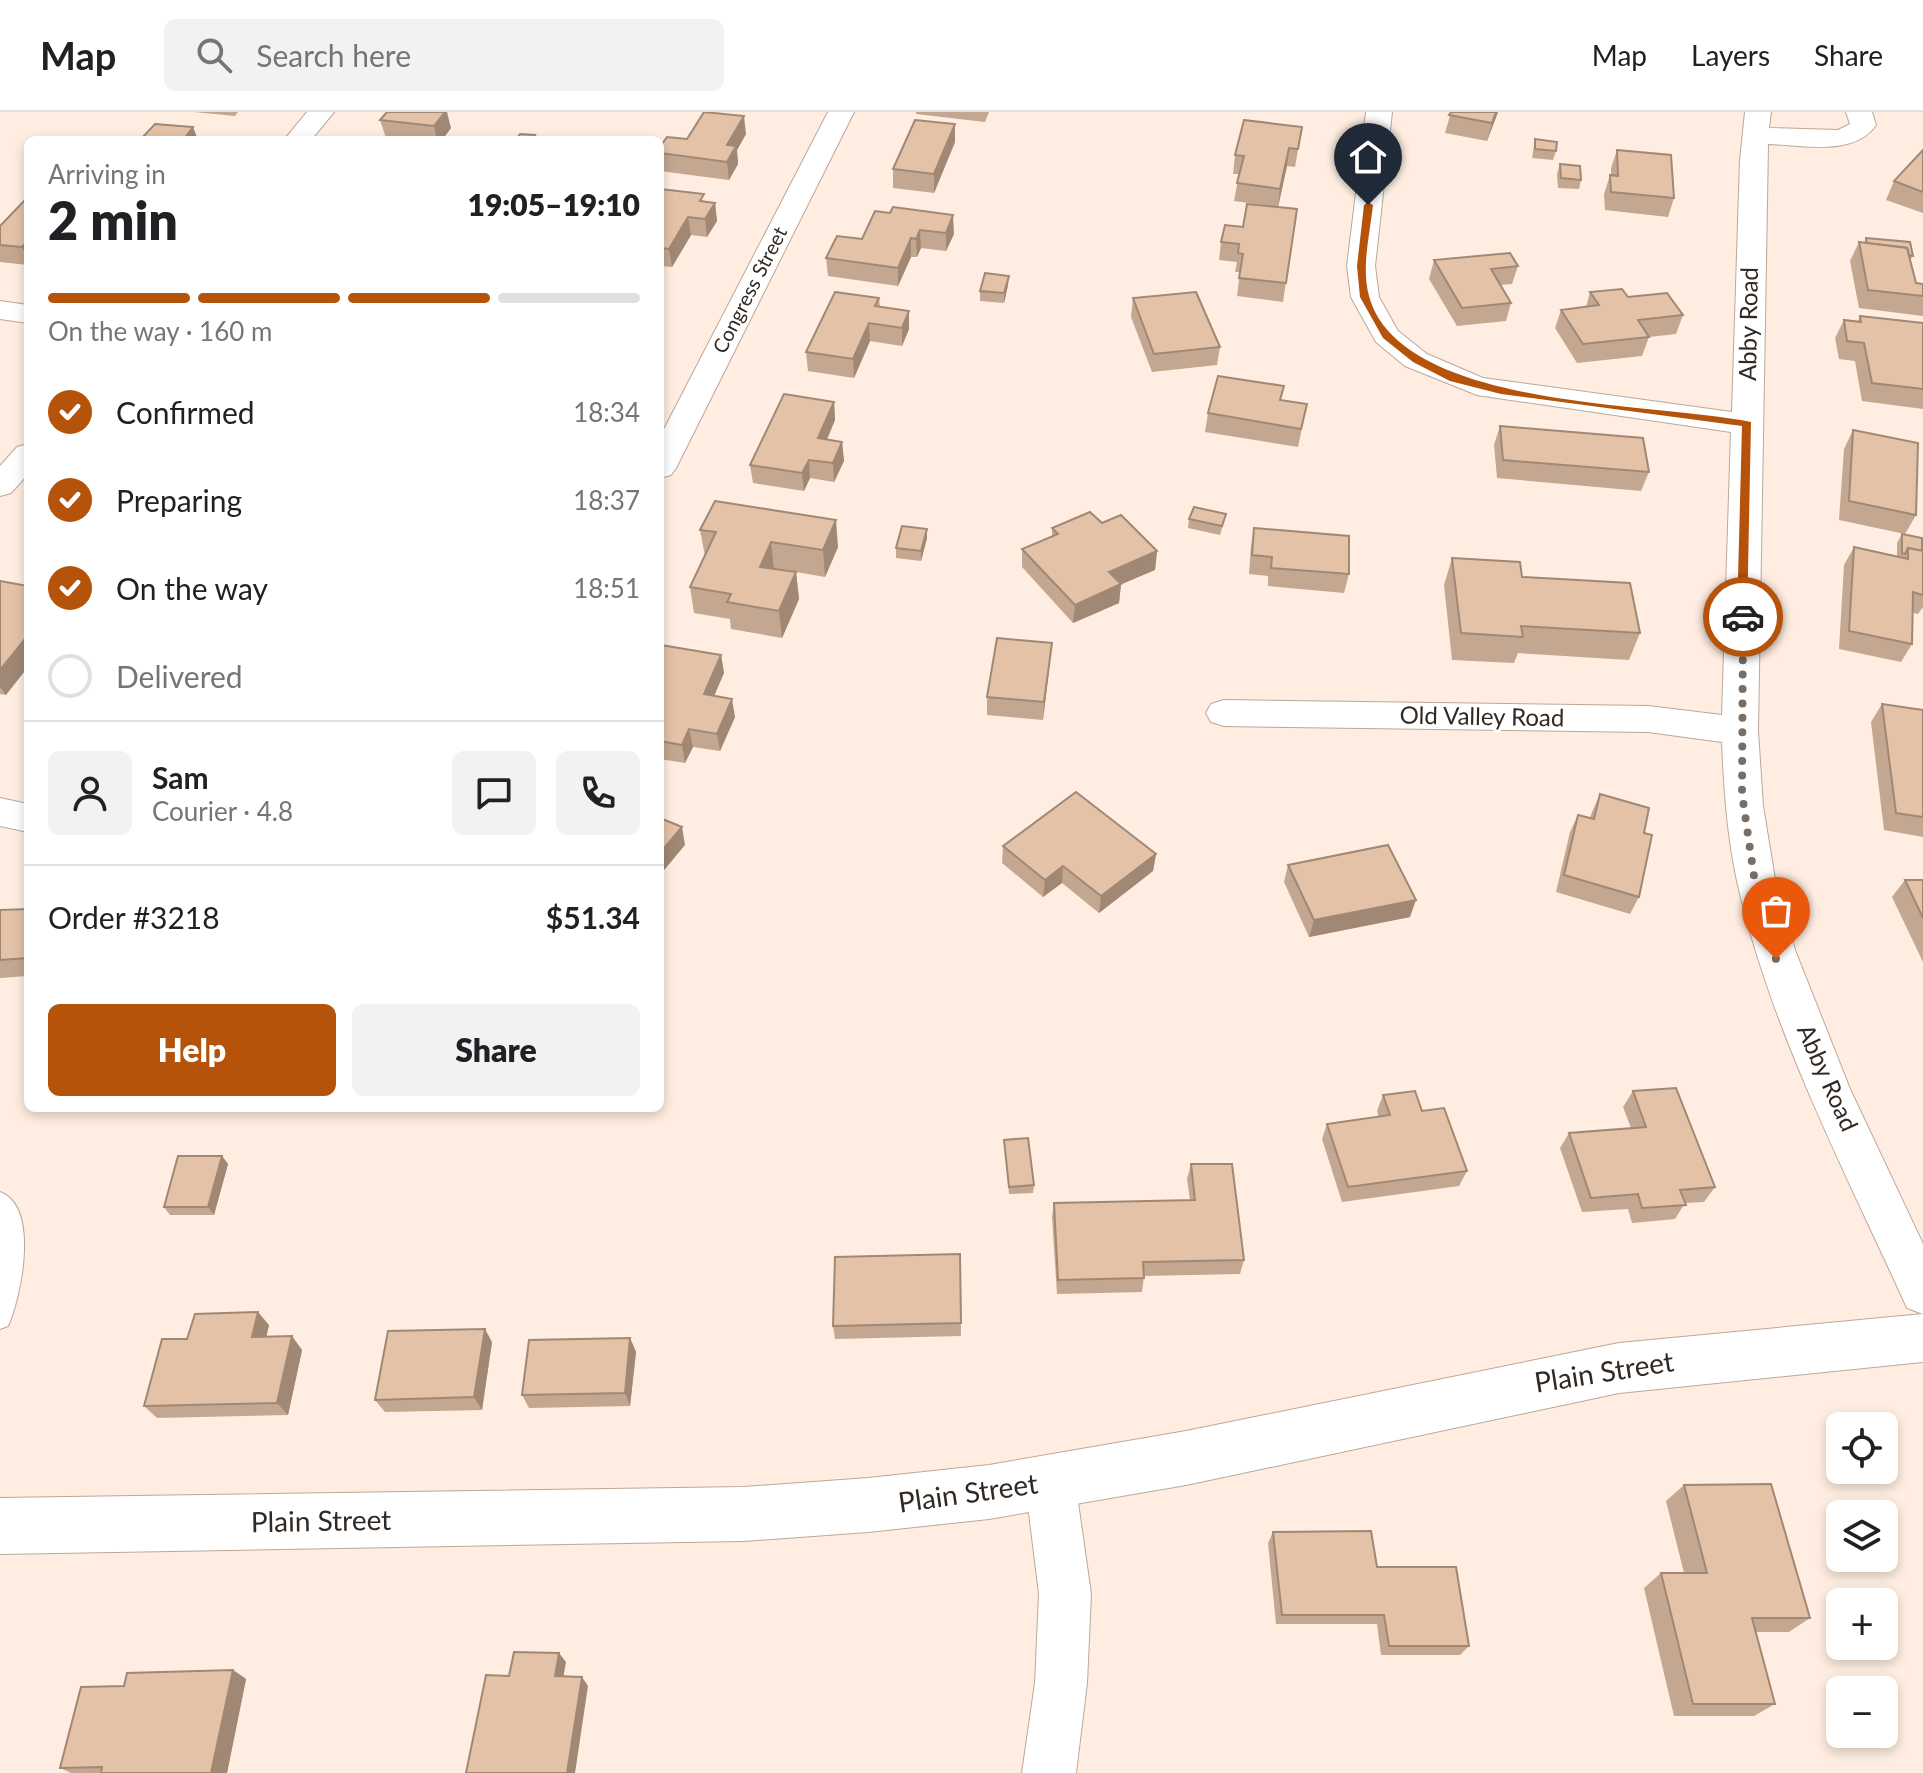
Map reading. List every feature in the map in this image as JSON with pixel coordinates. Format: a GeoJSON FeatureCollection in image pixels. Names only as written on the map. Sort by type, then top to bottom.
{"type":"FeatureCollection","features":[{"type":"Feature","properties":{"kind":"street"},"geometry":{"type":"LineString","coordinates":[[300,136],[321,112]]}},
{"type":"Feature","properties":{"kind":"street","name":"Congress Street"},"geometry":{"type":"LineString","coordinates":[[664,460],[841,112]]}},
{"type":"Feature","properties":{"kind":"street"},"geometry":{"type":"LineString","coordinates":[[1379,112],[1362,281],[1377,322],[1400,348],[1434,371],[1477,386],[1747,424]]}},
{"type":"Feature","properties":{"kind":"street","name":"Abby Road"},"geometry":{"type":"LineString","coordinates":[[1859,112],[1863,125],[1847,137],[1756,124],[1740,731],[1742,794],[1749,854],[1776,959],[1923,1293]]}},
{"type":"Feature","properties":{"kind":"street"},"geometry":{"type":"LineString","coordinates":[[0,310],[24,313]]}},
{"type":"Feature","properties":{"kind":"street"},"geometry":{"type":"LineString","coordinates":[[0,486],[24,459]]}},
{"type":"Feature","properties":{"kind":"street","name":"Old Valley Road"},"geometry":{"type":"LineString","coordinates":[[1224,713],[1648,719],[1740,731]]}},
{"type":"Feature","properties":{"kind":"street"},"geometry":{"type":"LineString","coordinates":[[0,812],[24,817]]}},
{"type":"Feature","properties":{"kind":"street","name":"Plain Street"},"geometry":{"type":"LineString","coordinates":[[0,1526],[743,1514],[932,1499],[1186,1458],[1619,1368],[1923,1338]]}},
{"type":"Feature","properties":{"kind":"street"},"geometry":{"type":"LineString","coordinates":[[1049,1773],[1061,1683],[1065,1594],[1050,1481]]}},
{"type":"Feature","properties":{"kind":"lane"},"geometry":{"type":"LineString","coordinates":[[0,1202],[7,1211],[12,1249],[7,1294],[0,1318]]}},
{"type":"Feature","properties":{"kind":"building"},"geometry":{"type":"Polygon","coordinates":[[[387,112],[445,112],[434,126],[380,120],[387,112]]]}},
{"type":"Feature","properties":{"kind":"building"},"geometry":{"type":"Polygon","coordinates":[[[704,112],[744,116],[727,145],[736,146],[727,162],[664,154],[667,137],[687,139],[704,112]]]}},
{"type":"Feature","properties":{"kind":"building"},"geometry":{"type":"Polygon","coordinates":[[[1451,112],[1496,112],[1492,123],[1449,115],[1451,112]]]}},
{"type":"Feature","properties":{"kind":"building"},"geometry":{"type":"Polygon","coordinates":[[[915,120],[955,124],[934,174],[893,169],[915,120]]]}},
{"type":"Feature","properties":{"kind":"building"},"geometry":{"type":"Polygon","coordinates":[[[1244,120],[1302,127],[1298,149],[1289,148],[1280,189],[1237,183],[1244,156],[1235,155],[1244,120]]]}},
{"type":"Feature","properties":{"kind":"building"},"geometry":{"type":"Polygon","coordinates":[[[155,124],[193,127],[186,136],[144,136],[155,124]]]}},
{"type":"Feature","properties":{"kind":"building"},"geometry":{"type":"Polygon","coordinates":[[[1535,139],[1557,142],[1556,151],[1535,149],[1535,139]]]}},
{"type":"Feature","properties":{"kind":"building"},"geometry":{"type":"Polygon","coordinates":[[[1617,150],[1671,155],[1674,198],[1611,192],[1610,175],[1618,176],[1617,150]]]}},
{"type":"Feature","properties":{"kind":"building"},"geometry":{"type":"Polygon","coordinates":[[[1923,150],[1923,192],[1894,181],[1923,150]]]}},
{"type":"Feature","properties":{"kind":"building"},"geometry":{"type":"Polygon","coordinates":[[[1560,164],[1580,166],[1581,180],[1561,178],[1560,164]]]}},
{"type":"Feature","properties":{"kind":"building"},"geometry":{"type":"Polygon","coordinates":[[[664,189],[704,194],[700,201],[715,203],[705,219],[688,217],[669,249],[664,248],[664,189]]]}},
{"type":"Feature","properties":{"kind":"building"},"geometry":{"type":"Polygon","coordinates":[[[24,201],[24,245],[0,245],[0,226],[24,201]]]}},
{"type":"Feature","properties":{"kind":"building"},"geometry":{"type":"Polygon","coordinates":[[[1247,204],[1297,209],[1286,283],[1239,278],[1243,254],[1238,253],[1239,244],[1221,242],[1225,225],[1243,227],[1247,204]]]}},
{"type":"Feature","properties":{"kind":"building"},"geometry":{"type":"Polygon","coordinates":[[[893,207],[953,215],[946,233],[920,230],[916,239],[911,238],[898,268],[826,258],[837,236],[862,239],[875,211],[890,213],[893,207]]]}},
{"type":"Feature","properties":{"kind":"building"},"geometry":{"type":"Polygon","coordinates":[[[1866,238],[1910,242],[1913,256],[1909,255],[1907,248],[1867,243],[1866,238]]]}},
{"type":"Feature","properties":{"kind":"building"},"geometry":{"type":"Polygon","coordinates":[[[1859,242],[1907,248],[1916,283],[1923,284],[1923,296],[1868,290],[1859,242]]]}},
{"type":"Feature","properties":{"kind":"building"},"geometry":{"type":"Polygon","coordinates":[[[1510,253],[1518,266],[1491,269],[1511,303],[1462,308],[1434,260],[1510,253]]]}},
{"type":"Feature","properties":{"kind":"building"},"geometry":{"type":"Polygon","coordinates":[[[985,273],[1009,276],[1004,293],[980,291],[985,273]]]}},
{"type":"Feature","properties":{"kind":"building"},"geometry":{"type":"Polygon","coordinates":[[[1622,289],[1628,297],[1667,293],[1683,315],[1638,320],[1649,337],[1583,344],[1561,310],[1599,305],[1590,292],[1622,289]]]}},
{"type":"Feature","properties":{"kind":"building"},"geometry":{"type":"Polygon","coordinates":[[[835,292],[879,298],[875,306],[909,311],[902,328],[869,323],[853,359],[806,352],[835,292]]]}},
{"type":"Feature","properties":{"kind":"building"},"geometry":{"type":"Polygon","coordinates":[[[1196,292],[1220,347],[1154,354],[1133,298],[1196,292]]]}},
{"type":"Feature","properties":{"kind":"building"},"geometry":{"type":"Polygon","coordinates":[[[1860,316],[1923,323],[1923,389],[1872,383],[1864,343],[1847,341],[1844,320],[1861,322],[1860,316]]]}},
{"type":"Feature","properties":{"kind":"building"},"geometry":{"type":"Polygon","coordinates":[[[1218,376],[1284,386],[1280,400],[1307,404],[1301,429],[1208,413],[1218,376]]]}},
{"type":"Feature","properties":{"kind":"building"},"geometry":{"type":"Polygon","coordinates":[[[784,394],[834,402],[818,438],[842,442],[833,463],[809,460],[802,473],[750,465],[784,394]]]}},
{"type":"Feature","properties":{"kind":"building"},"geometry":{"type":"Polygon","coordinates":[[[1500,426],[1643,438],[1649,472],[1503,460],[1500,426]]]}},
{"type":"Feature","properties":{"kind":"building"},"geometry":{"type":"Polygon","coordinates":[[[1853,430],[1918,443],[1916,515],[1849,501],[1853,430]]]}},
{"type":"Feature","properties":{"kind":"building"},"geometry":{"type":"Polygon","coordinates":[[[715,501],[836,520],[823,550],[771,542],[760,567],[796,572],[779,611],[727,602],[731,594],[690,587],[716,532],[700,530],[715,501]]]}},
{"type":"Feature","properties":{"kind":"building"},"geometry":{"type":"Polygon","coordinates":[[[1194,507],[1226,514],[1222,526],[1189,519],[1194,507]]]}},
{"type":"Feature","properties":{"kind":"building"},"geometry":{"type":"Polygon","coordinates":[[[1090,512],[1102,523],[1121,515],[1157,551],[1109,572],[1121,584],[1075,605],[1022,549],[1058,534],[1052,528],[1090,512]]]}},
{"type":"Feature","properties":{"kind":"building"},"geometry":{"type":"Polygon","coordinates":[[[902,526],[927,529],[921,551],[896,548],[902,526]]]}},
{"type":"Feature","properties":{"kind":"building"},"geometry":{"type":"Polygon","coordinates":[[[1254,528],[1349,536],[1349,574],[1271,568],[1272,557],[1252,555],[1254,528]]]}},
{"type":"Feature","properties":{"kind":"building"},"geometry":{"type":"Polygon","coordinates":[[[1902,534],[1922,538],[1922,551],[1908,548],[1905,554],[1902,553],[1902,534]]]}},
{"type":"Feature","properties":{"kind":"building"},"geometry":{"type":"Polygon","coordinates":[[[1854,547],[1908,559],[1908,548],[1923,551],[1923,595],[1913,592],[1912,644],[1849,631],[1854,547]]]}},
{"type":"Feature","properties":{"kind":"building"},"geometry":{"type":"Polygon","coordinates":[[[1452,558],[1520,562],[1522,577],[1630,583],[1640,633],[1521,626],[1523,637],[1461,633],[1452,558]]]}},
{"type":"Feature","properties":{"kind":"building"},"geometry":{"type":"Polygon","coordinates":[[[0,581],[24,585],[24,640],[0,670],[0,581]]]}},
{"type":"Feature","properties":{"kind":"building"},"geometry":{"type":"Polygon","coordinates":[[[997,638],[1052,643],[1044,702],[987,697],[997,638]]]}},
{"type":"Feature","properties":{"kind":"building"},"geometry":{"type":"Polygon","coordinates":[[[664,646],[721,655],[704,694],[732,699],[717,734],[689,729],[682,745],[664,742],[664,646]]]}},
{"type":"Feature","properties":{"kind":"building"},"geometry":{"type":"Polygon","coordinates":[[[1882,704],[1923,710],[1923,817],[1896,813],[1882,704]]]}},
{"type":"Feature","properties":{"kind":"building"},"geometry":{"type":"Polygon","coordinates":[[[1076,792],[1156,854],[1101,896],[1063,866],[1045,880],[1003,846],[1076,792]]]}},
{"type":"Feature","properties":{"kind":"building"},"geometry":{"type":"Polygon","coordinates":[[[1600,794],[1649,808],[1644,833],[1652,835],[1639,897],[1564,875],[1578,815],[1594,819],[1600,794]]]}},
{"type":"Feature","properties":{"kind":"building"},"geometry":{"type":"Polygon","coordinates":[[[664,820],[682,827],[664,848],[664,820]]]}},
{"type":"Feature","properties":{"kind":"building"},"geometry":{"type":"Polygon","coordinates":[[[1388,845],[1416,900],[1314,920],[1288,865],[1388,845]]]}},
{"type":"Feature","properties":{"kind":"building"},"geometry":{"type":"Polygon","coordinates":[[[1905,880],[1923,880],[1923,918],[1905,880]]]}},
{"type":"Feature","properties":{"kind":"building"},"geometry":{"type":"Polygon","coordinates":[[[24,909],[24,958],[0,960],[0,910],[24,909]]]}},
{"type":"Feature","properties":{"kind":"building"},"geometry":{"type":"Polygon","coordinates":[[[1676,1088],[1715,1187],[1680,1190],[1686,1205],[1642,1208],[1638,1194],[1591,1198],[1569,1133],[1646,1127],[1633,1091],[1676,1088]]]}},
{"type":"Feature","properties":{"kind":"building"},"geometry":{"type":"Polygon","coordinates":[[[1415,1091],[1422,1111],[1444,1108],[1467,1171],[1348,1187],[1327,1124],[1390,1115],[1383,1095],[1415,1091]]]}},
{"type":"Feature","properties":{"kind":"building"},"geometry":{"type":"Polygon","coordinates":[[[1028,1138],[1034,1185],[1009,1187],[1004,1140],[1028,1138]]]}},
{"type":"Feature","properties":{"kind":"building"},"geometry":{"type":"Polygon","coordinates":[[[178,1156],[222,1156],[208,1207],[164,1207],[178,1156]]]}},
{"type":"Feature","properties":{"kind":"building"},"geometry":{"type":"Polygon","coordinates":[[[1191,1164],[1232,1164],[1244,1260],[1143,1262],[1144,1278],[1058,1280],[1054,1203],[1195,1200],[1191,1164]]]}},
{"type":"Feature","properties":{"kind":"building"},"geometry":{"type":"Polygon","coordinates":[[[960,1254],[961,1323],[833,1326],[835,1257],[960,1254]]]}},
{"type":"Feature","properties":{"kind":"building"},"geometry":{"type":"Polygon","coordinates":[[[258,1312],[252,1337],[292,1336],[277,1403],[144,1406],[162,1339],[187,1339],[195,1314],[258,1312]]]}},
{"type":"Feature","properties":{"kind":"building"},"geometry":{"type":"Polygon","coordinates":[[[485,1329],[474,1397],[375,1400],[388,1331],[485,1329]]]}},
{"type":"Feature","properties":{"kind":"building"},"geometry":{"type":"Polygon","coordinates":[[[630,1338],[625,1393],[522,1395],[529,1340],[630,1338]]]}},
{"type":"Feature","properties":{"kind":"building"},"geometry":{"type":"Polygon","coordinates":[[[1771,1484],[1810,1618],[1752,1618],[1775,1704],[1693,1704],[1661,1573],[1707,1573],[1684,1485],[1771,1484]]]}},
{"type":"Feature","properties":{"kind":"building"},"geometry":{"type":"Polygon","coordinates":[[[1371,1531],[1377,1567],[1456,1567],[1469,1646],[1389,1646],[1384,1615],[1282,1615],[1273,1532],[1371,1531]]]}},
{"type":"Feature","properties":{"kind":"building"},"geometry":{"type":"Polygon","coordinates":[[[514,1652],[559,1653],[555,1676],[582,1677],[567,1773],[466,1773],[486,1675],[509,1676],[514,1652]]]}},
{"type":"Feature","properties":{"kind":"building"},"geometry":{"type":"Polygon","coordinates":[[[233,1670],[211,1773],[101,1773],[102,1767],[60,1768],[81,1687],[124,1686],[127,1673],[233,1670]]]}},
{"type":"Feature","properties":{"kind":"way so far"},"geometry":{"type":"LineString","coordinates":[[1743,617],[1742,794],[1756,890],[1776,959]]}},
{"type":"Feature","properties":{"kind":"route"},"geometry":{"type":"LineString","coordinates":[[1368,205],[1361,266],[1369,310],[1386,336],[1434,371],[1501,391],[1747,424],[1743,617]]}}]}
